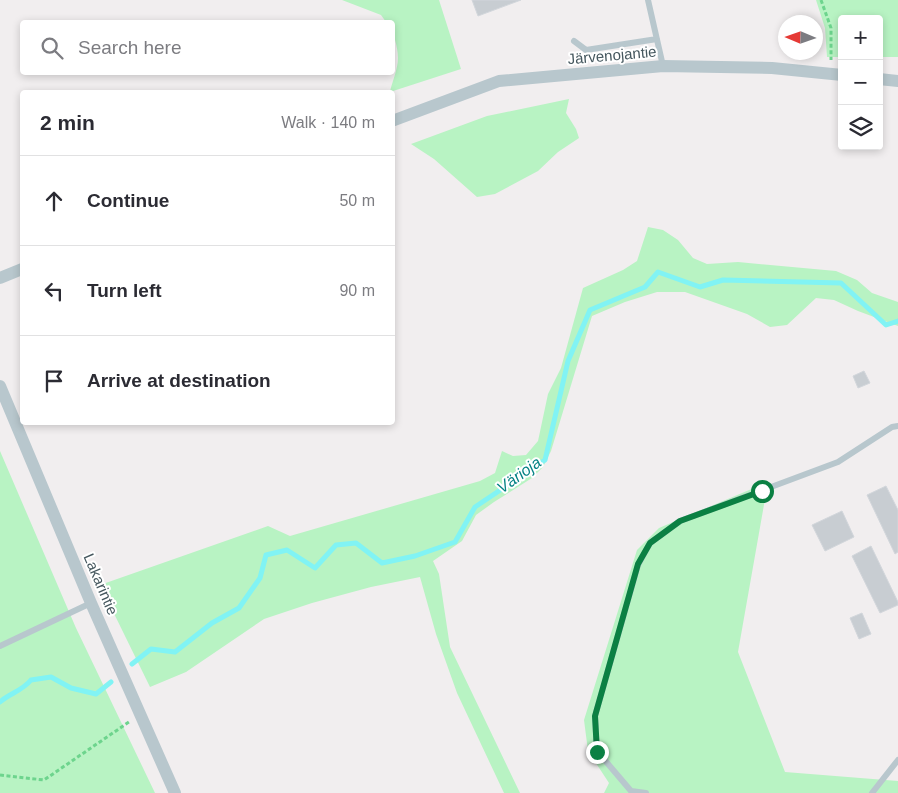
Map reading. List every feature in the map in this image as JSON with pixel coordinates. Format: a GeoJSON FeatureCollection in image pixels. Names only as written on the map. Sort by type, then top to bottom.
{"type":"FeatureCollection","features":[{"type":"Feature","properties":{"kind":"street","name":"Järvenojantie"},"geometry":{"type":"LineString","coordinates":[[395,120],[499,81],[663,66],[772,68],[836,74]]}},
{"type":"Feature","properties":{"kind":"street"},"geometry":{"type":"LineString","coordinates":[[883,79],[898,81]]}},
{"type":"Feature","properties":{"kind":"street"},"geometry":{"type":"LineString","coordinates":[[0,278],[20,270]]}},
{"type":"Feature","properties":{"kind":"street","name":"Lakarintie"},"geometry":{"type":"LineString","coordinates":[[0,386],[91,604],[175,793]]}},
{"type":"Feature","properties":{"kind":"lane"},"geometry":{"type":"LineString","coordinates":[[648,0],[663,66]]}},
{"type":"Feature","properties":{"kind":"lane"},"geometry":{"type":"LineString","coordinates":[[574,41],[586,50],[657,39]]}},
{"type":"Feature","properties":{"kind":"lane"},"geometry":{"type":"LineString","coordinates":[[646,793],[631,791],[597,752],[595,716],[638,564],[650,543],[680,521],[838,462],[892,427],[898,426]]}},
{"type":"Feature","properties":{"kind":"lane"},"geometry":{"type":"LineString","coordinates":[[0,646],[91,604]]}},
{"type":"Feature","properties":{"kind":"lane"},"geometry":{"type":"LineString","coordinates":[[872,793],[898,760]]}},
{"type":"Feature","properties":{"kind":"path"},"geometry":{"type":"LineString","coordinates":[[821,0],[831,28],[836,74]]}},
{"type":"Feature","properties":{"kind":"path"},"geometry":{"type":"LineString","coordinates":[[0,775],[44,780],[140,714]]}},
{"type":"Feature","properties":{"kind":"green space"},"geometry":{"type":"Polygon","coordinates":[[[342,0],[439,0],[461,69],[395,90],[391,90],[398,62],[395,20],[385,20],[381,15],[342,0]]]}},
{"type":"Feature","properties":{"kind":"green space"},"geometry":{"type":"Polygon","coordinates":[[[816,0],[898,0],[898,57],[883,57],[883,15],[838,15],[838,57],[827,57],[825,28],[823,15],[821,15],[816,0]]]}},
{"type":"Feature","properties":{"kind":"green space"},"geometry":{"type":"Polygon","coordinates":[[[569,99],[566,113],[579,138],[558,152],[538,171],[495,194],[477,197],[434,159],[411,144],[487,116],[569,99]]]}},
{"type":"Feature","properties":{"kind":"green space"},"geometry":{"type":"Polygon","coordinates":[[[648,227],[663,230],[678,240],[693,258],[707,264],[738,262],[836,271],[857,280],[872,293],[898,302],[898,326],[834,300],[816,298],[787,325],[770,327],[747,314],[685,292],[657,292],[625,302],[592,316],[551,451],[543,467],[532,478],[476,515],[462,541],[433,561],[439,574],[450,647],[520,793],[504,793],[457,693],[436,634],[420,577],[371,587],[312,603],[264,619],[186,672],[150,687],[100,585],[268,526],[290,536],[480,481],[495,473],[502,451],[513,456],[526,455],[538,441],[548,394],[561,368],[583,288],[623,270],[637,261],[648,227]]]}},
{"type":"Feature","properties":{"kind":"green space"},"geometry":{"type":"Polygon","coordinates":[[[0,451],[76,628],[155,793],[0,793],[0,451]]]}},
{"type":"Feature","properties":{"kind":"green space"},"geometry":{"type":"Polygon","coordinates":[[[768,482],[738,652],[785,772],[898,781],[898,793],[604,793],[609,783],[588,751],[584,720],[637,550],[659,528],[768,482]]]}},
{"type":"Feature","properties":{"kind":"building"},"geometry":{"type":"Polygon","coordinates":[[[472,0],[521,0],[478,16],[472,0]]]}},
{"type":"Feature","properties":{"kind":"building"},"geometry":{"type":"Polygon","coordinates":[[[864,371],[870,383],[858,388],[853,376],[864,371]]]}},
{"type":"Feature","properties":{"kind":"building"},"geometry":{"type":"Polygon","coordinates":[[[886,486],[898,510],[898,552],[895,554],[867,495],[886,486]]]}},
{"type":"Feature","properties":{"kind":"building"},"geometry":{"type":"Polygon","coordinates":[[[842,511],[854,537],[825,551],[812,525],[842,511]]]}},
{"type":"Feature","properties":{"kind":"building"},"geometry":{"type":"Polygon","coordinates":[[[871,546],[898,602],[898,605],[880,613],[852,556],[871,546]]]}},
{"type":"Feature","properties":{"kind":"building"},"geometry":{"type":"Polygon","coordinates":[[[862,613],[871,634],[859,639],[850,618],[862,613]]]}},
{"type":"Feature","properties":{"kind":"waterway","name":"Värioja"},"geometry":{"type":"LineString","coordinates":[[132,664],[151,649],[175,652],[212,623],[239,608],[260,578],[266,555],[287,550],[315,568],[336,545],[356,543],[382,563],[415,556],[455,542],[475,507],[545,460],[568,361],[590,310],[645,287],[658,272],[700,287],[723,280],[841,283],[886,325],[898,321]]}},
{"type":"Feature","properties":{"kind":"waterway"},"geometry":{"type":"LineString","coordinates":[[0,702],[24,687],[31,680],[51,677],[71,688],[96,694],[111,682]]}},
{"type":"Feature","properties":{"kind":"route"},"geometry":{"type":"LineString","coordinates":[[597,752],[595,716],[638,564],[650,543],[680,521],[762,491]]}}]}
